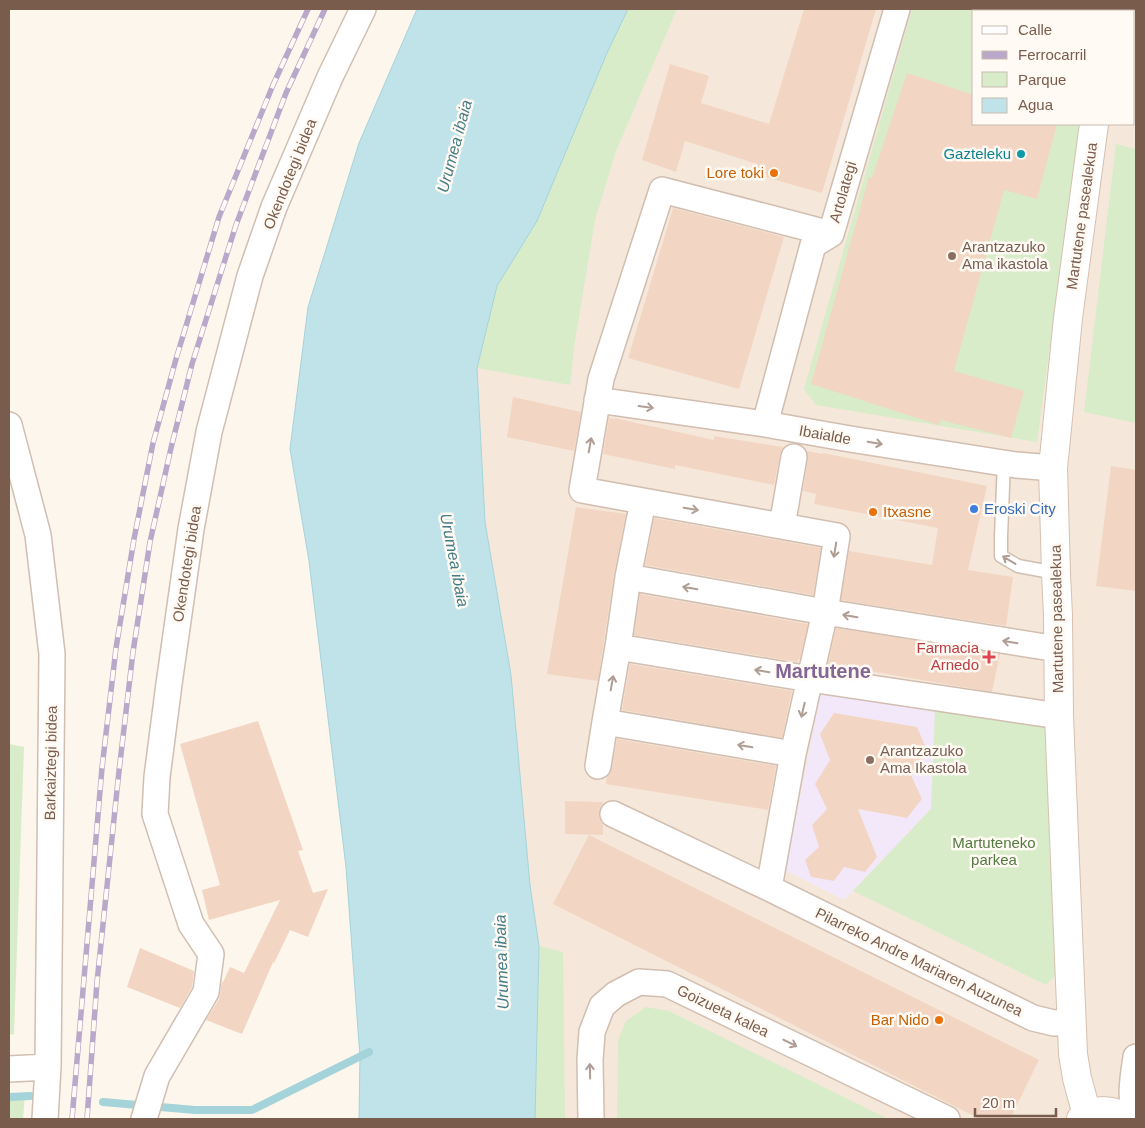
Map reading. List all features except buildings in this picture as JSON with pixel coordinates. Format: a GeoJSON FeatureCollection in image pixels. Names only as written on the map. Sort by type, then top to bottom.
{"type":"FeatureCollection","features":[{"type":"Feature","properties":{"kind":"main road","name":"Martutene pasealekua"},"geometry":{"type":"LineString","coordinates":[[1094,125],[1068,318],[1053,468],[1059,716],[1073,1054],[1077,1078],[1084,1117],[1098,1111],[1110,1111],[1130,1119]]}},
{"type":"Feature","properties":{"kind":"street","name":"Okendotegi bidea"},"geometry":{"type":"LineString","coordinates":[[144,1119],[157,1076],[206,992],[212,954],[191,924],[155,814],[157,777],[169,684],[192,529],[209,432],[250,276],[274,207],[330,78],[363,9]]}},
{"type":"Feature","properties":{"kind":"street","name":"Artolategi"},"geometry":{"type":"LineString","coordinates":[[765,424],[813,245],[831,234],[897,9]]}},
{"type":"Feature","properties":{"kind":"street"},"geometry":{"type":"LineString","coordinates":[[769,888],[793,754],[825,612],[837,536],[582,490],[600,379],[662,190],[831,234]]}},
{"type":"Feature","properties":{"kind":"street","name":"Ibaialde"},"geometry":{"type":"LineString","coordinates":[[597,400],[765,424],[1016,465],[1053,468]]}},
{"type":"Feature","properties":{"kind":"street","name":"Barkaiztegi bidea"},"geometry":{"type":"LineString","coordinates":[[9,425],[38,534],[52,654],[46,1119]]}},
{"type":"Feature","properties":{"kind":"street"},"geometry":{"type":"LineString","coordinates":[[782,526],[794,457]]}},
{"type":"Feature","properties":{"kind":"street"},"geometry":{"type":"LineString","coordinates":[[598,766],[628,577],[643,500]]}},
{"type":"Feature","properties":{"kind":"street"},"geometry":{"type":"LineString","coordinates":[[628,577],[825,612],[1058,649]]}},
{"type":"Feature","properties":{"kind":"street"},"geometry":{"type":"LineString","coordinates":[[618,647],[810,679],[1059,716]]}},
{"type":"Feature","properties":{"kind":"street"},"geometry":{"type":"LineString","coordinates":[[605,722],[793,754]]}},
{"type":"Feature","properties":{"kind":"street","name":"Pilarreko Andre Mariaren Auzunea"},"geometry":{"type":"LineString","coordinates":[[613,814],[769,888],[1033,1018],[1054,1023],[1072,1022]]}},
{"type":"Feature","properties":{"kind":"street","name":"Goizueta kalea"},"geometry":{"type":"LineString","coordinates":[[591,1119],[590,1060],[592,1032],[602,1006],[616,994],[639,982],[667,984],[947,1119]]}},
{"type":"Feature","properties":{"kind":"street"},"geometry":{"type":"LineString","coordinates":[[1136,1057],[1132,1101],[1136,1118]]}},
{"type":"Feature","properties":{"kind":"street"},"geometry":{"type":"LineString","coordinates":[[9,1069],[48,1067]]}},
{"type":"Feature","properties":{"kind":"lane"},"geometry":{"type":"LineString","coordinates":[[1004,462],[1000,536],[1002,556],[1018,566],[1056,573]]}},
{"type":"Feature","properties":{"kind":"shaded area"},"geometry":{"type":"Polygon","coordinates":[[[628,9],[1136,9],[1136,1119],[535,1119],[539,946],[530,885],[511,675],[485,522],[477,368],[497,286],[628,9]]]}},
{"type":"Feature","properties":{"kind":"shaded area","name":"Arantzazuko Ama Ikastola"},"geometry":{"type":"Polygon","coordinates":[[[821,693],[935,711],[931,809],[844,900],[785,870],[821,693]]]}},
{"type":"Feature","properties":{"kind":"green space"},"geometry":{"type":"Polygon","coordinates":[[[628,9],[677,9],[616,151],[595,220],[575,341],[570,385],[477,368],[497,286],[537,221],[607,53],[628,9]]]}},
{"type":"Feature","properties":{"kind":"green space","name":"Arantzazuko Ama ikastola"},"geometry":{"type":"Polygon","coordinates":[[[912,9],[1095,9],[972,10],[972,125],[1080,125],[1037,442],[816,405],[804,389],[912,9]]]}},
{"type":"Feature","properties":{"kind":"green space"},"geometry":{"type":"Polygon","coordinates":[[[1116,144],[1136,149],[1136,423],[1084,412],[1116,144]]]}},
{"type":"Feature","properties":{"kind":"green space","name":"Martuteneko parkea"},"geometry":{"type":"Polygon","coordinates":[[[935,711],[1045,727],[1055,976],[1046,985],[853,891],[931,809],[935,711]]]}},
{"type":"Feature","properties":{"kind":"green space"},"geometry":{"type":"Polygon","coordinates":[[[9,744],[24,747],[14,1034],[9,1035],[9,744]]]}},
{"type":"Feature","properties":{"kind":"green space"},"geometry":{"type":"Polygon","coordinates":[[[539,946],[563,952],[565,1119],[535,1119],[539,946]]]}},
{"type":"Feature","properties":{"kind":"green space"},"geometry":{"type":"Polygon","coordinates":[[[646,1007],[669,1011],[888,1119],[617,1119],[618,1040],[626,1021],[646,1007]]]}},
{"type":"Feature","properties":{"kind":"green space"},"geometry":{"type":"Polygon","coordinates":[[[25,1094],[23,1119],[9,1119],[9,1097],[25,1094]]]}},
{"type":"Feature","properties":{"kind":"water","name":"Urumea ibaia"},"geometry":{"type":"Polygon","coordinates":[[[417,9],[628,9],[607,53],[537,221],[497,286],[477,368],[485,522],[511,675],[530,885],[539,946],[535,1119],[359,1119],[360,1057],[346,867],[309,561],[290,449],[308,307],[359,143],[417,9]]]}},
{"type":"Feature","properties":{"kind":"waterway"},"geometry":{"type":"LineString","coordinates":[[103,1102],[195,1110],[252,1110],[369,1052]]}},
{"type":"Feature","properties":{"kind":"waterway"},"geometry":{"type":"LineString","coordinates":[[9,1097],[30,1096]]}},
{"type":"Feature","properties":{"kind":"railway"},"geometry":{"type":"LineString","coordinates":[[72,1119],[102,768],[116,648],[134,539],[153,443],[219,217],[273,85],[308,9]]}},
{"type":"Feature","properties":{"kind":"railway"},"geometry":{"type":"LineString","coordinates":[[87,1119],[97,982],[119,771],[133,652],[150,542],[192,364],[236,225],[286,93],[325,9]]}},
{"type":"Feature","properties":{"kind":"place","name":"Gazteleku"},"geometry":{"type":"Point","coordinates":[1021,154]}},
{"type":"Feature","properties":{"kind":"place","name":"Lore toki"},"geometry":{"type":"Point","coordinates":[774,173]}},
{"type":"Feature","properties":{"kind":"place","name":"Arantzazuko Ama ikastola"},"geometry":{"type":"Point","coordinates":[952,256]}},
{"type":"Feature","properties":{"kind":"place","name":"Eroski City"},"geometry":{"type":"Point","coordinates":[974,509]}},
{"type":"Feature","properties":{"kind":"place","name":"Itxasne"},"geometry":{"type":"Point","coordinates":[873,512]}},
{"type":"Feature","properties":{"kind":"place","name":"Farmacia Arnedo"},"geometry":{"type":"Point","coordinates":[989,657]}},
{"type":"Feature","properties":{"kind":"place","name":"Arantzazuko Ama Ikastola"},"geometry":{"type":"Point","coordinates":[870,760]}},
{"type":"Feature","properties":{"kind":"place","name":"Bar Nido"},"geometry":{"type":"Point","coordinates":[939,1020]}},
{"type":"Feature","properties":{"kind":"district","name":"Martutene"},"geometry":{"type":"Point","coordinates":[823,671]}}]}
